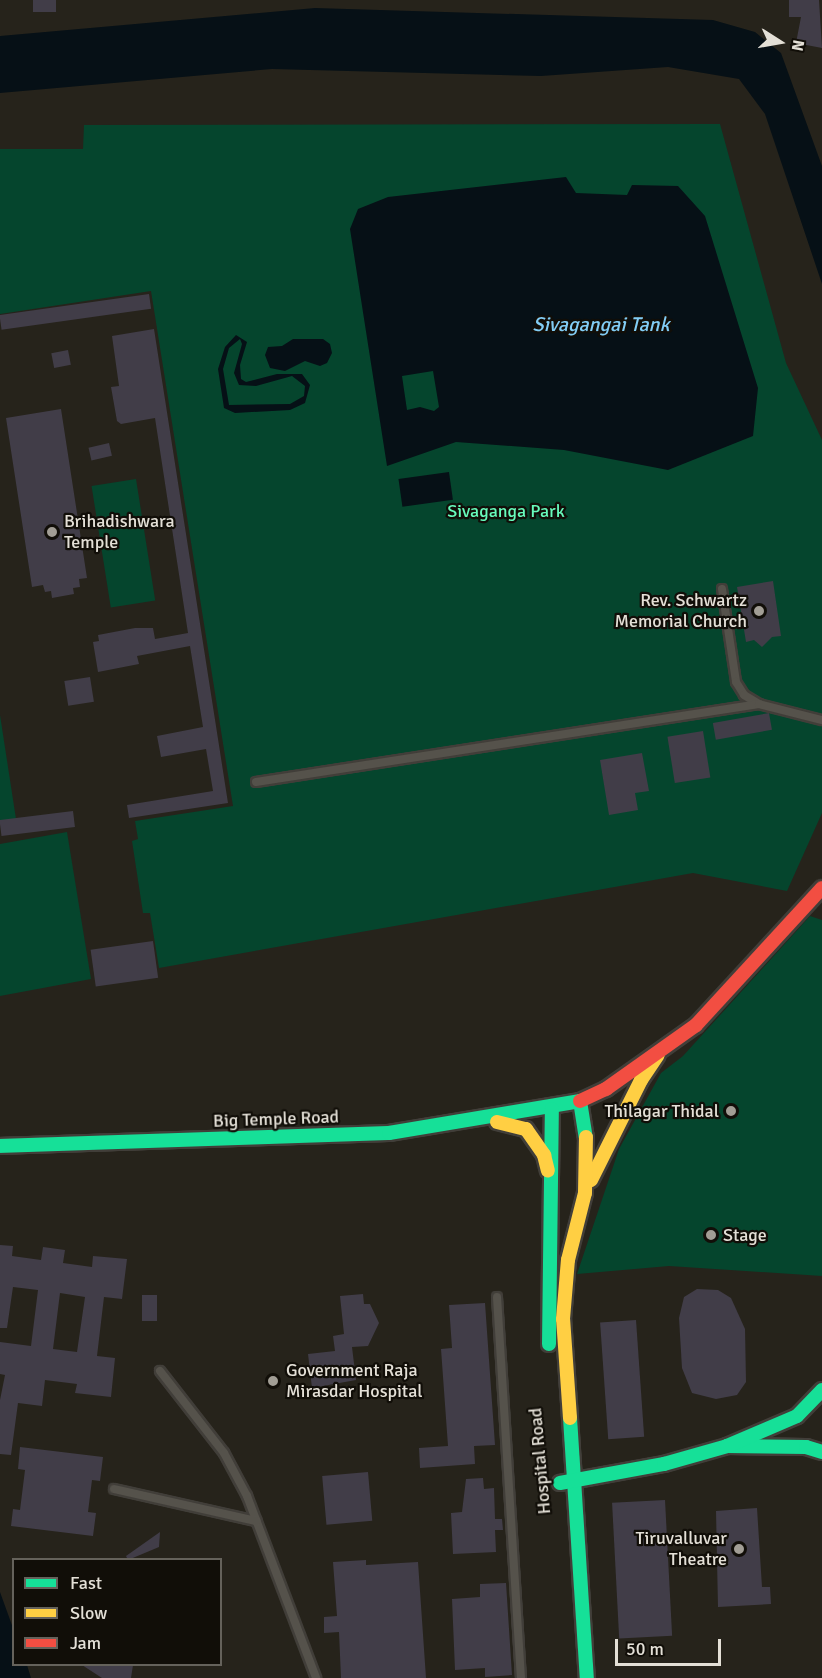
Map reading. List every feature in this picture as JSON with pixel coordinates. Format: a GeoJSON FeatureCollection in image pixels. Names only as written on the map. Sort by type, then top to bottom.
{"type":"FeatureCollection","features":[{"type":"Feature","properties":{"kind":"main road"},"geometry":{"type":"LineString","coordinates":[[585,1193],[641,1080],[658,1054],[696,1025],[821,889]]}},
{"type":"Feature","properties":{"kind":"main road","name":"Big Temple Road"},"geometry":{"type":"LineString","coordinates":[[0,1146],[389,1133],[477,1121],[580,1101],[658,1054]]}},
{"type":"Feature","properties":{"kind":"main road"},"geometry":{"type":"LineString","coordinates":[[580,1101],[588,1151],[585,1193]]}},
{"type":"Feature","properties":{"kind":"main road"},"geometry":{"type":"LineString","coordinates":[[550,1362],[547,1302],[553,1196],[552,1108]]}},
{"type":"Feature","properties":{"kind":"main road"},"geometry":{"type":"LineString","coordinates":[[477,1121],[513,1124],[526,1129],[544,1155],[553,1196]]}},
{"type":"Feature","properties":{"kind":"main road","name":"Hospital Road"},"geometry":{"type":"LineString","coordinates":[[585,1193],[565,1281],[564,1342],[587,1678]]}},
{"type":"Feature","properties":{"kind":"main road"},"geometry":{"type":"LineString","coordinates":[[560,1483],[664,1464],[727,1446],[797,1416],[822,1389]]}},
{"type":"Feature","properties":{"kind":"main road","name":"Hospital Road"},"geometry":{"type":"LineString","coordinates":[[556,1438],[573,1678]]}},
{"type":"Feature","properties":{"kind":"main road"},"geometry":{"type":"LineString","coordinates":[[727,1446],[806,1447],[822,1452]]}},
{"type":"Feature","properties":{"kind":"lane"},"geometry":{"type":"LineString","coordinates":[[722,589],[736,682],[744,695],[759,704],[822,720]]}},
{"type":"Feature","properties":{"kind":"lane"},"geometry":{"type":"LineString","coordinates":[[256,782],[759,704]]}},
{"type":"Feature","properties":{"kind":"lane"},"geometry":{"type":"LineString","coordinates":[[497,1297],[521,1678]]}},
{"type":"Feature","properties":{"kind":"lane"},"geometry":{"type":"LineString","coordinates":[[160,1371],[225,1454],[256,1521],[315,1678]]}},
{"type":"Feature","properties":{"kind":"lane"},"geometry":{"type":"LineString","coordinates":[[114,1489],[256,1521]]}},
{"type":"Feature","properties":{"kind":"green space","name":"Sivaganga Park"},"geometry":{"type":"Polygon","coordinates":[[[720,124],[786,363],[822,440],[822,813],[787,891],[693,873],[159,968],[150,913],[143,913],[132,841],[138,839],[135,821],[233,806],[151,291],[0,314],[0,149],[83,149],[84,125],[720,124]]]}},
{"type":"Feature","properties":{"kind":"green space"},"geometry":{"type":"Polygon","coordinates":[[[136,479],[155,600],[111,608],[92,486],[136,479]]]}},
{"type":"Feature","properties":{"kind":"green space"},"geometry":{"type":"Polygon","coordinates":[[[0,715],[16,819],[0,821],[0,715]]]}},
{"type":"Feature","properties":{"kind":"green space"},"geometry":{"type":"Polygon","coordinates":[[[67,832],[91,979],[0,996],[0,844],[67,832]]]}},
{"type":"Feature","properties":{"kind":"green space","name":"Thilagar Thidal"},"geometry":{"type":"Polygon","coordinates":[[[810,916],[822,920],[822,1276],[669,1266],[577,1274],[619,1149],[661,1073],[683,1056],[810,916]]]}},
{"type":"Feature","properties":{"kind":"water"},"geometry":{"type":"Polygon","coordinates":[[[315,8],[713,20],[755,32],[781,53],[822,166],[822,284],[765,114],[739,79],[668,67],[541,76],[272,69],[0,93],[0,36],[315,8]]]}},
{"type":"Feature","properties":{"kind":"water","name":"Sivagangai Tank"},"geometry":{"type":"Polygon","coordinates":[[[566,177],[576,193],[627,195],[632,185],[678,186],[705,216],[758,388],[753,436],[668,470],[564,450],[456,442],[387,466],[350,229],[358,209],[388,197],[566,177]],[[433,371],[402,376],[407,410],[420,407],[434,411],[439,407],[433,371]]]}},
{"type":"Feature","properties":{"kind":"water"},"geometry":{"type":"Polygon","coordinates":[[[236,335],[247,342],[240,365],[241,379],[246,382],[277,374],[302,374],[310,385],[305,403],[290,410],[235,413],[224,408],[218,369],[225,347],[236,335]],[[240,339],[229,348],[223,369],[229,405],[290,404],[304,396],[305,386],[292,376],[256,386],[239,385],[234,373],[242,344],[240,339]]]}},
{"type":"Feature","properties":{"kind":"water"},"geometry":{"type":"Polygon","coordinates":[[[293,339],[323,339],[330,344],[332,353],[327,363],[320,366],[305,361],[285,371],[270,368],[265,355],[268,347],[282,346],[293,339]]]}},
{"type":"Feature","properties":{"kind":"water"},"geometry":{"type":"Polygon","coordinates":[[[449,472],[453,500],[402,507],[398,479],[449,472]]]}},
{"type":"Feature","properties":{"kind":"water"},"geometry":{"type":"Polygon","coordinates":[[[0,1592],[12,1625],[12,1666],[27,1666],[31,1678],[0,1678],[0,1592]]]}},
{"type":"Feature","properties":{"kind":"building"},"geometry":{"type":"Polygon","coordinates":[[[33,0],[56,0],[56,12],[33,12],[33,0]]]}},
{"type":"Feature","properties":{"kind":"building"},"geometry":{"type":"Polygon","coordinates":[[[789,0],[819,0],[822,48],[796,43],[801,17],[789,17],[789,0]]]}},
{"type":"Feature","properties":{"kind":"building"},"geometry":{"type":"Polygon","coordinates":[[[149,294],[151,309],[2,330],[0,315],[149,294]]]}},
{"type":"Feature","properties":{"kind":"building"},"geometry":{"type":"Polygon","coordinates":[[[154,329],[228,803],[129,818],[127,805],[213,791],[206,749],[161,757],[157,736],[203,727],[190,646],[137,656],[139,664],[98,672],[93,642],[99,641],[98,635],[135,628],[153,628],[155,639],[188,633],[155,418],[121,424],[117,421],[111,387],[119,386],[112,336],[154,329]]]}},
{"type":"Feature","properties":{"kind":"building"},"geometry":{"type":"Polygon","coordinates":[[[68,350],[71,365],[54,368],[51,353],[68,350]]]}},
{"type":"Feature","properties":{"kind":"building","name":"Brihadishwara Temple"},"geometry":{"type":"Polygon","coordinates":[[[61,409],[87,578],[79,579],[80,587],[73,588],[74,594],[52,598],[51,591],[45,592],[43,585],[32,587],[6,418],[61,409]]]}},
{"type":"Feature","properties":{"kind":"building"},"geometry":{"type":"Polygon","coordinates":[[[109,443],[112,456],[91,460],[89,448],[109,443]]]}},
{"type":"Feature","properties":{"kind":"building","name":"Rev. Schwartz Memorial Church"},"geometry":{"type":"Polygon","coordinates":[[[773,581],[781,636],[772,637],[762,647],[754,640],[746,642],[737,587],[773,581]]]}},
{"type":"Feature","properties":{"kind":"building"},"geometry":{"type":"Polygon","coordinates":[[[90,677],[94,702],[68,706],[64,681],[90,677]]]}},
{"type":"Feature","properties":{"kind":"building"},"geometry":{"type":"Polygon","coordinates":[[[769,713],[772,730],[716,740],[713,723],[769,713]]]}},
{"type":"Feature","properties":{"kind":"building"},"geometry":{"type":"Polygon","coordinates":[[[703,731],[710,777],[675,783],[667,737],[703,731]]]}},
{"type":"Feature","properties":{"kind":"building"},"geometry":{"type":"Polygon","coordinates":[[[642,753],[649,791],[635,793],[638,810],[609,815],[600,760],[642,753]]]}},
{"type":"Feature","properties":{"kind":"building"},"geometry":{"type":"Polygon","coordinates":[[[73,811],[75,827],[2,836],[0,820],[73,811]]]}},
{"type":"Feature","properties":{"kind":"building"},"geometry":{"type":"Polygon","coordinates":[[[153,941],[158,978],[96,986],[91,950],[153,941]]]}},
{"type":"Feature","properties":{"kind":"building"},"geometry":{"type":"Polygon","coordinates":[[[0,1245],[13,1246],[12,1256],[41,1260],[43,1247],[65,1250],[63,1263],[92,1267],[93,1256],[127,1259],[122,1299],[104,1297],[97,1356],[115,1358],[111,1397],[75,1393],[77,1384],[45,1380],[42,1406],[18,1403],[11,1455],[0,1454],[0,1400],[5,1375],[0,1374],[0,1342],[31,1346],[38,1290],[13,1287],[7,1328],[0,1328],[0,1245]],[[60,1293],[53,1349],[77,1352],[85,1297],[60,1293]]]}},
{"type":"Feature","properties":{"kind":"building"},"geometry":{"type":"Polygon","coordinates":[[[697,1289],[718,1290],[731,1298],[745,1329],[746,1382],[737,1395],[716,1399],[692,1393],[682,1368],[679,1318],[684,1297],[697,1289]]]}},
{"type":"Feature","properties":{"kind":"building"},"geometry":{"type":"Polygon","coordinates":[[[363,1294],[364,1304],[370,1304],[379,1323],[368,1346],[352,1347],[356,1380],[312,1388],[308,1354],[335,1351],[333,1336],[344,1334],[340,1296],[363,1294]]]}},
{"type":"Feature","properties":{"kind":"building"},"geometry":{"type":"Polygon","coordinates":[[[142,1295],[157,1295],[157,1321],[142,1321],[142,1295]]]}},
{"type":"Feature","properties":{"kind":"building"},"geometry":{"type":"Polygon","coordinates":[[[485,1303],[495,1445],[474,1446],[475,1464],[420,1468],[419,1448],[448,1446],[441,1349],[452,1348],[449,1305],[485,1303]]]}},
{"type":"Feature","properties":{"kind":"building"},"geometry":{"type":"Polygon","coordinates":[[[636,1320],[644,1437],[608,1439],[600,1323],[636,1320]]]}},
{"type":"Feature","properties":{"kind":"building"},"geometry":{"type":"Polygon","coordinates":[[[20,1447],[103,1457],[100,1481],[92,1480],[88,1512],[96,1513],[93,1536],[11,1526],[13,1509],[20,1510],[25,1470],[18,1469],[20,1447]]]}},
{"type":"Feature","properties":{"kind":"building"},"geometry":{"type":"Polygon","coordinates":[[[368,1472],[372,1521],[326,1525],[322,1476],[368,1472]]]}},
{"type":"Feature","properties":{"kind":"building"},"geometry":{"type":"Polygon","coordinates":[[[483,1478],[484,1489],[494,1488],[495,1519],[502,1519],[503,1530],[495,1530],[496,1552],[453,1554],[451,1513],[462,1512],[466,1479],[483,1478]]]}},
{"type":"Feature","properties":{"kind":"building"},"geometry":{"type":"Polygon","coordinates":[[[665,1500],[672,1636],[619,1639],[612,1503],[665,1500]]]}},
{"type":"Feature","properties":{"kind":"building","name":"Tiruvalluvar Theatre"},"geometry":{"type":"Polygon","coordinates":[[[757,1508],[762,1587],[770,1587],[771,1604],[718,1607],[716,1511],[757,1508]]]}},
{"type":"Feature","properties":{"kind":"building"},"geometry":{"type":"Polygon","coordinates":[[[160,1532],[159,1547],[133,1558],[126,1556],[160,1532]]]}},
{"type":"Feature","properties":{"kind":"building"},"geometry":{"type":"Polygon","coordinates":[[[366,1560],[366,1565],[418,1562],[426,1678],[341,1678],[339,1632],[324,1633],[324,1617],[337,1616],[333,1562],[366,1560]]]}},
{"type":"Feature","properties":{"kind":"building"},"geometry":{"type":"Polygon","coordinates":[[[506,1583],[512,1675],[485,1677],[485,1668],[455,1670],[452,1599],[480,1597],[480,1584],[506,1583]]]}},
{"type":"Feature","properties":{"kind":"building"},"geometry":{"type":"Polygon","coordinates":[[[84,1666],[133,1666],[131,1678],[102,1678],[84,1666]]]}},
{"type":"Feature","properties":{"kind":"traffic: fast"},"geometry":{"type":"LineString","coordinates":[[0,1146],[389,1133],[580,1101],[586,1137]]}},
{"type":"Feature","properties":{"kind":"traffic: fast"},"geometry":{"type":"LineString","coordinates":[[549,1344],[552,1109]]}},
{"type":"Feature","properties":{"kind":"traffic: fast"},"geometry":{"type":"LineString","coordinates":[[560,1483],[664,1464],[727,1446],[797,1416],[822,1390]]}},
{"type":"Feature","properties":{"kind":"traffic: fast"},"geometry":{"type":"LineString","coordinates":[[570,1418],[587,1678]]}},
{"type":"Feature","properties":{"kind":"traffic: fast"},"geometry":{"type":"LineString","coordinates":[[727,1446],[806,1447],[822,1452]]}},
{"type":"Feature","properties":{"kind":"traffic: slow"},"geometry":{"type":"LineString","coordinates":[[591,1180],[641,1080],[658,1055]]}},
{"type":"Feature","properties":{"kind":"traffic: slow"},"geometry":{"type":"LineString","coordinates":[[497,1122],[526,1129],[544,1155],[548,1171]]}},
{"type":"Feature","properties":{"kind":"traffic: slow"},"geometry":{"type":"LineString","coordinates":[[570,1418],[563,1319],[568,1260],[585,1193],[586,1137]]}},
{"type":"Feature","properties":{"kind":"traffic: jam"},"geometry":{"type":"LineString","coordinates":[[580,1101],[606,1089],[696,1025],[822,888]]}},
{"type":"Feature","properties":{"kind":"place","name":"Brihadishwara Temple"},"geometry":{"type":"Point","coordinates":[52,532]}},
{"type":"Feature","properties":{"kind":"place","name":"Rev. Schwartz Memorial Church"},"geometry":{"type":"Point","coordinates":[759,611]}},
{"type":"Feature","properties":{"kind":"place","name":"Thilagar Thidal"},"geometry":{"type":"Point","coordinates":[731,1111]}},
{"type":"Feature","properties":{"kind":"place","name":"Stage"},"geometry":{"type":"Point","coordinates":[711,1235]}},
{"type":"Feature","properties":{"kind":"place","name":"Government Raja Mirasdar Hospital"},"geometry":{"type":"Point","coordinates":[273,1381]}},
{"type":"Feature","properties":{"kind":"place","name":"Tiruvalluvar Theatre"},"geometry":{"type":"Point","coordinates":[739,1549]}}]}
